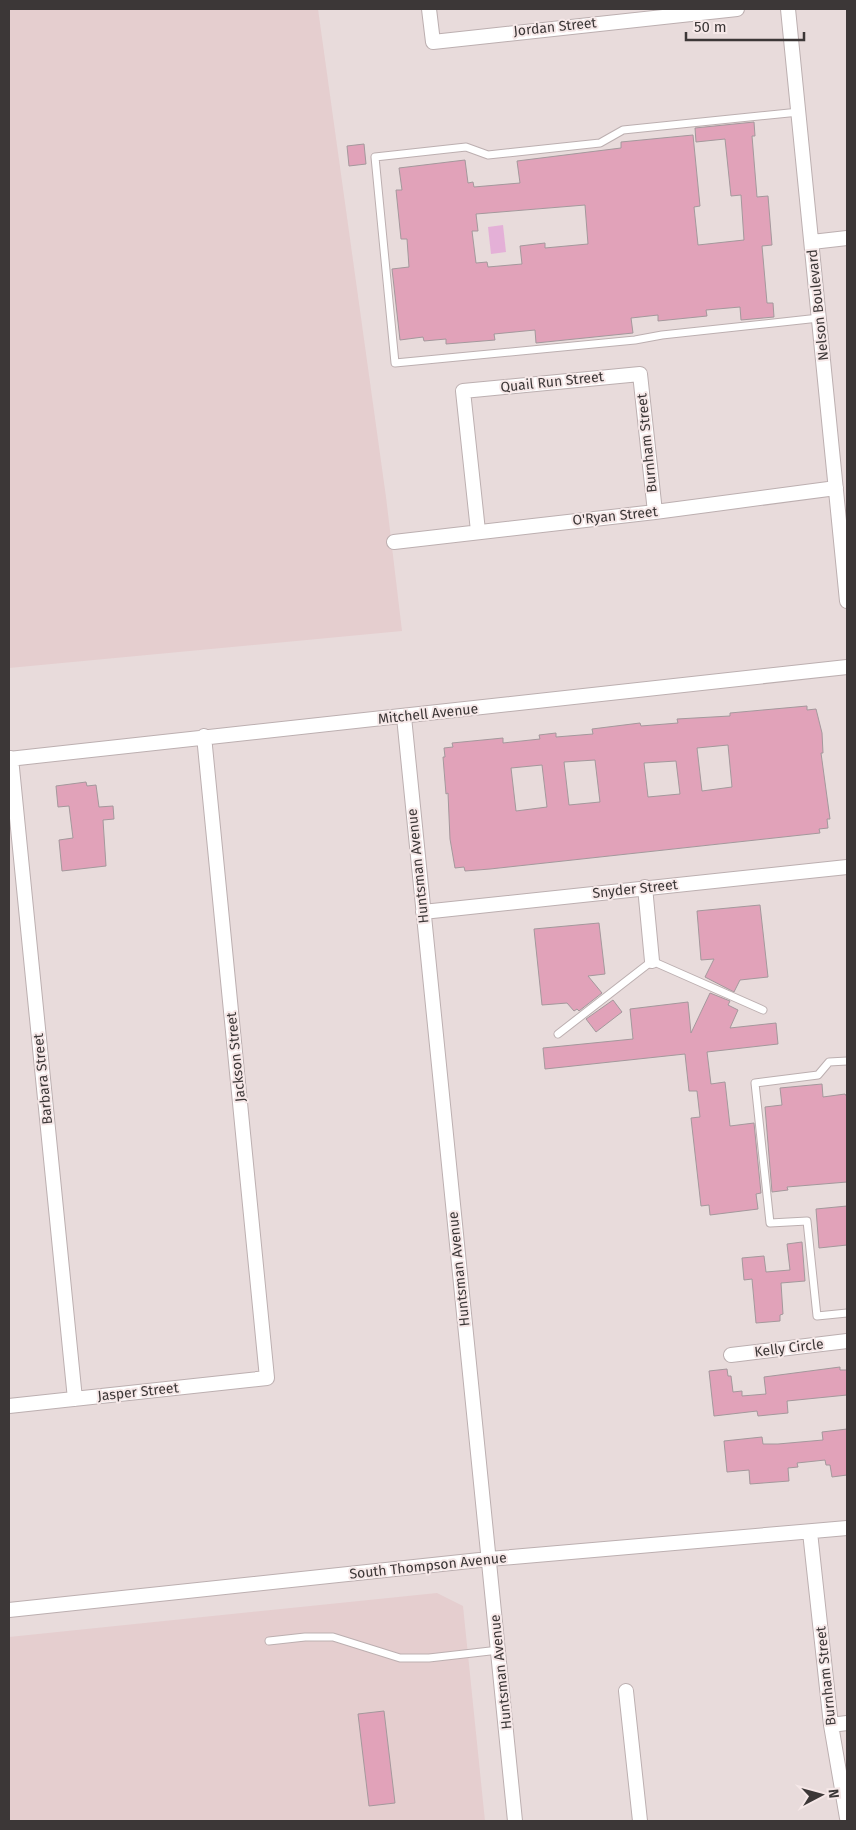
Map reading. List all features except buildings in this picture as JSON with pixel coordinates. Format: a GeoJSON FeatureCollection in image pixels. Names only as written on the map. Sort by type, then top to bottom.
{"type":"FeatureCollection","features":[{"type":"Feature","properties":{"kind":"street","name":"Jordan Street"},"geometry":{"type":"LineString","coordinates":[[429,9],[433,42],[737,9]]}},
{"type":"Feature","properties":{"kind":"street","name":"Nelson Boulevard"},"geometry":{"type":"LineString","coordinates":[[788,9],[847,601]]}},
{"type":"Feature","properties":{"kind":"street"},"geometry":{"type":"LineString","coordinates":[[812,242],[847,238]]}},
{"type":"Feature","properties":{"kind":"street","name":"Quail Run Street"},"geometry":{"type":"LineString","coordinates":[[478,531],[464,390],[640,374]]}},
{"type":"Feature","properties":{"kind":"street","name":"Burnham Street"},"geometry":{"type":"LineString","coordinates":[[640,374],[655,512]]}},
{"type":"Feature","properties":{"kind":"street","name":"O'Ryan Street"},"geometry":{"type":"LineString","coordinates":[[394,542],[655,512],[836,488]]}},
{"type":"Feature","properties":{"kind":"street","name":"Mitchell Avenue"},"geometry":{"type":"LineString","coordinates":[[10,758],[204,736],[404,717],[847,667]]}},
{"type":"Feature","properties":{"kind":"street","name":"Huntsman Avenue"},"geometry":{"type":"LineString","coordinates":[[404,717],[515,1821]]}},
{"type":"Feature","properties":{"kind":"street","name":"Jackson Street"},"geometry":{"type":"LineString","coordinates":[[204,736],[267,1378]]}},
{"type":"Feature","properties":{"kind":"street","name":"Barbara Street"},"geometry":{"type":"LineString","coordinates":[[10,758],[75,1400]]}},
{"type":"Feature","properties":{"kind":"street","name":"Snyder Street"},"geometry":{"type":"LineString","coordinates":[[423,912],[847,867]]}},
{"type":"Feature","properties":{"kind":"street"},"geometry":{"type":"LineString","coordinates":[[645,888],[652,961]]}},
{"type":"Feature","properties":{"kind":"street","name":"Kelly Circle"},"geometry":{"type":"LineString","coordinates":[[731,1355],[847,1341]]}},
{"type":"Feature","properties":{"kind":"street","name":"Jasper Street"},"geometry":{"type":"LineString","coordinates":[[9,1406],[267,1378]]}},
{"type":"Feature","properties":{"kind":"street","name":"South Thompson Avenue"},"geometry":{"type":"LineString","coordinates":[[9,1610],[489,1559],[847,1528]]}},
{"type":"Feature","properties":{"kind":"street","name":"Burnham Street"},"geometry":{"type":"LineString","coordinates":[[810,1532],[831,1725],[847,1818]]}},
{"type":"Feature","properties":{"kind":"street"},"geometry":{"type":"LineString","coordinates":[[626,1691],[640,1821]]}},
{"type":"Feature","properties":{"kind":"street"},"geometry":{"type":"LineString","coordinates":[[831,1725],[847,1723]]}},
{"type":"Feature","properties":{"kind":"lane"},"geometry":{"type":"LineString","coordinates":[[799,112],[623,130],[600,143],[488,155],[466,147],[376,157],[394,353],[396,363],[634,340],[662,335],[820,318]]}},
{"type":"Feature","properties":{"kind":"lane"},"geometry":{"type":"LineString","coordinates":[[558,1034],[652,961],[763,1010]]}},
{"type":"Feature","properties":{"kind":"lane"},"geometry":{"type":"LineString","coordinates":[[847,1060],[829,1062],[818,1076],[755,1083],[770,1223],[807,1221],[817,1316],[847,1313]]}},
{"type":"Feature","properties":{"kind":"lane"},"geometry":{"type":"LineString","coordinates":[[269,1641],[305,1637],[333,1637],[400,1658],[429,1658],[499,1650]]}},
{"type":"Feature","properties":{"kind":"shaded area"},"geometry":{"type":"Polygon","coordinates":[[[9,9],[318,9],[386,497],[402,631],[9,668],[9,9]]]}},
{"type":"Feature","properties":{"kind":"shaded area"},"geometry":{"type":"Polygon","coordinates":[[[503,225],[506,252],[491,254],[488,227],[503,225]]]}},
{"type":"Feature","properties":{"kind":"shaded area"},"geometry":{"type":"Polygon","coordinates":[[[437,1593],[463,1606],[485,1821],[9,1821],[9,1637],[437,1593]]]}}]}
